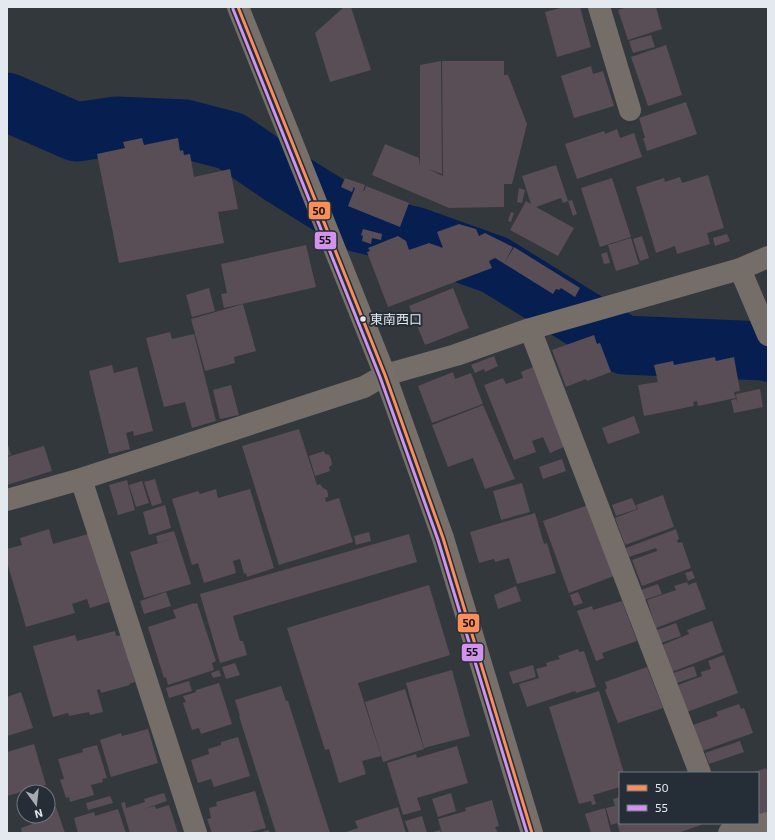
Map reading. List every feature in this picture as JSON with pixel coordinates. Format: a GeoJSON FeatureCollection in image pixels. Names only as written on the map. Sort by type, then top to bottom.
{"type":"FeatureCollection","features":[{"type":"Feature","properties":{"kind":"street"},"geometry":{"type":"LineString","coordinates":[[238,7],[385,375],[443,538],[532,833]]}},
{"type":"Feature","properties":{"kind":"street"},"geometry":{"type":"LineString","coordinates":[[599,7],[630,110]]}},
{"type":"Feature","properties":{"kind":"street"},"geometry":{"type":"LineString","coordinates":[[7,500],[81,479],[364,387],[385,375],[456,355],[530,329],[740,269],[768,257]]}},
{"type":"Feature","properties":{"kind":"street"},"geometry":{"type":"LineString","coordinates":[[740,269],[768,335]]}},
{"type":"Feature","properties":{"kind":"street"},"geometry":{"type":"LineString","coordinates":[[530,329],[700,772]]}},
{"type":"Feature","properties":{"kind":"street"},"geometry":{"type":"LineString","coordinates":[[81,479],[196,833]]}},
{"type":"Feature","properties":{"kind":"street"},"geometry":{"type":"LineString","coordinates":[[728,833],[768,823]]}},
{"type":"Feature","properties":{"kind":"building"},"geometry":{"type":"Polygon","coordinates":[[[344,7],[351,7],[371,70],[330,82],[315,33],[344,7]]]}},
{"type":"Feature","properties":{"kind":"building"},"geometry":{"type":"Polygon","coordinates":[[[564,7],[580,7],[591,47],[557,57],[545,12],[564,7]]]}},
{"type":"Feature","properties":{"kind":"building"},"geometry":{"type":"Polygon","coordinates":[[[627,7],[656,7],[662,29],[628,40],[618,10],[627,7]]]}},
{"type":"Feature","properties":{"kind":"building"},"geometry":{"type":"Polygon","coordinates":[[[651,35],[655,47],[633,53],[629,41],[651,35]]]}},
{"type":"Feature","properties":{"kind":"building"},"geometry":{"type":"Polygon","coordinates":[[[666,45],[682,95],[648,106],[631,57],[666,45]]]}},
{"type":"Feature","properties":{"kind":"building"},"geometry":{"type":"Polygon","coordinates":[[[441,61],[442,174],[428,169],[443,176],[442,61],[504,61],[504,75],[508,75],[527,124],[512,184],[504,184],[504,207],[449,208],[372,175],[385,144],[419,158],[420,166],[420,65],[441,61]]]}},
{"type":"Feature","properties":{"kind":"building"},"geometry":{"type":"Polygon","coordinates":[[[591,66],[593,74],[603,71],[614,106],[574,118],[561,76],[591,66]]]}},
{"type":"Feature","properties":{"kind":"building"},"geometry":{"type":"Polygon","coordinates":[[[686,102],[697,134],[647,151],[639,118],[686,102]]]}},
{"type":"Feature","properties":{"kind":"building"},"geometry":{"type":"Polygon","coordinates":[[[617,129],[620,138],[634,133],[642,157],[577,179],[565,144],[604,131],[605,134],[617,129]]]}},
{"type":"Feature","properties":{"kind":"building"},"geometry":{"type":"Polygon","coordinates":[[[142,138],[144,145],[178,138],[180,151],[183,150],[184,155],[190,154],[194,177],[230,169],[238,209],[218,212],[224,243],[119,263],[97,154],[125,148],[123,142],[142,138]]]}},
{"type":"Feature","properties":{"kind":"building"},"geometry":{"type":"Polygon","coordinates":[[[556,165],[568,201],[563,203],[561,198],[536,207],[574,228],[558,256],[510,230],[526,201],[531,204],[522,176],[556,165]]]}},
{"type":"Feature","properties":{"kind":"building"},"geometry":{"type":"Polygon","coordinates":[[[708,175],[724,228],[707,233],[710,244],[677,254],[675,246],[656,253],[636,187],[664,178],[665,182],[680,177],[682,183],[708,175]]]}},
{"type":"Feature","properties":{"kind":"building"},"geometry":{"type":"Polygon","coordinates":[[[345,178],[365,185],[363,191],[366,186],[409,203],[400,227],[348,206],[355,188],[354,187],[352,192],[341,187],[345,178]]]}},
{"type":"Feature","properties":{"kind":"building"},"geometry":{"type":"Polygon","coordinates":[[[612,178],[631,237],[600,247],[581,188],[612,178]]]}},
{"type":"Feature","properties":{"kind":"building"},"geometry":{"type":"Polygon","coordinates":[[[519,188],[525,190],[522,203],[517,202],[519,188]]]}},
{"type":"Feature","properties":{"kind":"building"},"geometry":{"type":"Polygon","coordinates":[[[572,200],[577,214],[573,216],[568,201],[572,200]]]}},
{"type":"Feature","properties":{"kind":"building"},"geometry":{"type":"Polygon","coordinates":[[[511,212],[514,213],[511,222],[508,221],[511,212]]]}},
{"type":"Feature","properties":{"kind":"building"},"geometry":{"type":"Polygon","coordinates":[[[459,224],[476,229],[479,236],[485,233],[513,247],[505,262],[514,247],[580,288],[575,297],[561,288],[559,290],[556,289],[553,294],[495,258],[489,261],[492,268],[388,307],[367,252],[370,251],[368,248],[398,236],[406,241],[409,250],[429,243],[443,248],[437,232],[459,224]]]}},
{"type":"Feature","properties":{"kind":"building"},"geometry":{"type":"Polygon","coordinates":[[[363,229],[382,234],[381,240],[372,238],[371,244],[362,241],[363,236],[361,235],[363,229]]]}},
{"type":"Feature","properties":{"kind":"building"},"geometry":{"type":"Polygon","coordinates":[[[727,234],[730,241],[715,246],[713,238],[727,234]]]}},
{"type":"Feature","properties":{"kind":"building"},"geometry":{"type":"Polygon","coordinates":[[[642,236],[649,258],[640,261],[633,239],[642,236]]]}},
{"type":"Feature","properties":{"kind":"building"},"geometry":{"type":"Polygon","coordinates":[[[631,238],[639,264],[616,271],[608,245],[631,238]]]}},
{"type":"Feature","properties":{"kind":"building"},"geometry":{"type":"Polygon","coordinates":[[[306,245],[316,287],[224,308],[221,294],[227,293],[221,264],[306,245]]]}},
{"type":"Feature","properties":{"kind":"building"},"geometry":{"type":"Polygon","coordinates":[[[607,252],[610,263],[604,264],[601,254],[607,252]]]}},
{"type":"Feature","properties":{"kind":"building"},"geometry":{"type":"Polygon","coordinates":[[[209,288],[215,311],[192,317],[186,295],[209,288]]]}},
{"type":"Feature","properties":{"kind":"building"},"geometry":{"type":"Polygon","coordinates":[[[453,288],[469,328],[425,345],[409,306],[453,288]]]}},
{"type":"Feature","properties":{"kind":"building"},"geometry":{"type":"Polygon","coordinates":[[[243,304],[256,351],[234,357],[235,363],[205,371],[191,319],[243,304]]]}},
{"type":"Feature","properties":{"kind":"building"},"geometry":{"type":"Polygon","coordinates":[[[170,332],[172,339],[194,334],[216,421],[192,428],[185,402],[164,407],[146,338],[170,332]]]}},
{"type":"Feature","properties":{"kind":"building"},"geometry":{"type":"Polygon","coordinates":[[[594,335],[597,344],[600,343],[611,372],[587,381],[586,379],[566,387],[552,350],[594,335]]]}},
{"type":"Feature","properties":{"kind":"building"},"geometry":{"type":"Polygon","coordinates":[[[494,356],[498,366],[485,372],[484,369],[475,373],[471,365],[494,356]]]}},
{"type":"Feature","properties":{"kind":"building"},"geometry":{"type":"Polygon","coordinates":[[[715,357],[716,361],[734,357],[740,391],[734,392],[736,398],[698,406],[697,401],[693,402],[694,406],[644,416],[638,385],[658,382],[654,365],[673,361],[674,365],[715,357]]]}},
{"type":"Feature","properties":{"kind":"building"},"geometry":{"type":"Polygon","coordinates":[[[112,365],[114,373],[137,367],[153,431],[134,436],[133,431],[126,433],[130,449],[109,454],[89,371],[112,365]]]}},
{"type":"Feature","properties":{"kind":"building"},"geometry":{"type":"Polygon","coordinates":[[[533,367],[564,447],[550,453],[543,437],[532,441],[536,452],[514,460],[484,385],[503,378],[506,384],[523,378],[521,372],[533,367]]]}},
{"type":"Feature","properties":{"kind":"building"},"geometry":{"type":"Polygon","coordinates":[[[453,372],[455,379],[471,373],[483,404],[432,423],[418,386],[453,372]]]}},
{"type":"Feature","properties":{"kind":"building"},"geometry":{"type":"Polygon","coordinates":[[[231,385],[239,415],[220,419],[213,390],[231,385]]]}},
{"type":"Feature","properties":{"kind":"building"},"geometry":{"type":"Polygon","coordinates":[[[760,389],[763,407],[734,413],[731,400],[736,399],[737,402],[736,394],[760,389]]]}},
{"type":"Feature","properties":{"kind":"building"},"geometry":{"type":"Polygon","coordinates":[[[483,405],[515,479],[485,489],[473,458],[448,467],[432,425],[483,405]]]}},
{"type":"Feature","properties":{"kind":"building"},"geometry":{"type":"Polygon","coordinates":[[[634,416],[640,433],[608,444],[602,428],[634,416]]]}},
{"type":"Feature","properties":{"kind":"building"},"geometry":{"type":"Polygon","coordinates":[[[299,429],[317,485],[320,484],[327,490],[328,497],[325,498],[326,502],[339,498],[353,542],[279,565],[242,446],[299,429]]]}},
{"type":"Feature","properties":{"kind":"building"},"geometry":{"type":"Polygon","coordinates":[[[7,442],[11,455],[7,456],[7,442]]]}},
{"type":"Feature","properties":{"kind":"building"},"geometry":{"type":"Polygon","coordinates":[[[44,446],[52,471],[7,485],[7,457],[44,446]]]}},
{"type":"Feature","properties":{"kind":"building"},"geometry":{"type":"Polygon","coordinates":[[[324,451],[325,454],[329,455],[331,459],[332,465],[329,467],[330,471],[315,476],[309,456],[324,451]]]}},
{"type":"Feature","properties":{"kind":"building"},"geometry":{"type":"Polygon","coordinates":[[[562,459],[566,471],[543,479],[539,467],[562,459]]]}},
{"type":"Feature","properties":{"kind":"building"},"geometry":{"type":"Polygon","coordinates":[[[155,479],[162,503],[152,506],[144,482],[155,479]]]}},
{"type":"Feature","properties":{"kind":"building"},"geometry":{"type":"Polygon","coordinates":[[[127,480],[135,510],[118,515],[109,485],[127,480]]]}},
{"type":"Feature","properties":{"kind":"building"},"geometry":{"type":"Polygon","coordinates":[[[142,481],[149,503],[136,507],[129,485],[142,481]]]}},
{"type":"Feature","properties":{"kind":"building"},"geometry":{"type":"Polygon","coordinates":[[[522,483],[530,512],[501,520],[493,491],[522,483]]]}},
{"type":"Feature","properties":{"kind":"building"},"geometry":{"type":"Polygon","coordinates":[[[216,489],[218,498],[250,489],[274,568],[247,577],[246,573],[244,574],[240,559],[233,561],[236,573],[204,583],[198,563],[192,565],[172,499],[198,491],[200,494],[216,489]]]}},
{"type":"Feature","properties":{"kind":"building"},"geometry":{"type":"Polygon","coordinates":[[[663,495],[674,527],[625,545],[615,518],[638,509],[636,505],[663,495]]]}},
{"type":"Feature","properties":{"kind":"building"},"geometry":{"type":"Polygon","coordinates":[[[632,498],[637,509],[616,516],[612,505],[632,498]]]}},
{"type":"Feature","properties":{"kind":"building"},"geometry":{"type":"Polygon","coordinates":[[[165,505],[171,528],[149,535],[143,512],[165,505]]]}},
{"type":"Feature","properties":{"kind":"building"},"geometry":{"type":"Polygon","coordinates":[[[588,505],[614,576],[569,593],[543,521],[588,505]]]}},
{"type":"Feature","properties":{"kind":"building"},"geometry":{"type":"Polygon","coordinates":[[[535,513],[544,544],[547,543],[556,573],[517,584],[509,558],[495,562],[494,559],[479,563],[470,532],[535,513]]]}},
{"type":"Feature","properties":{"kind":"building"},"geometry":{"type":"Polygon","coordinates":[[[49,529],[53,544],[88,534],[109,602],[90,608],[87,599],[72,604],[75,613],[26,627],[7,562],[7,549],[22,545],[20,538],[49,529]]]}},
{"type":"Feature","properties":{"kind":"building"},"geometry":{"type":"Polygon","coordinates":[[[676,529],[679,539],[677,540],[678,543],[682,542],[691,568],[642,586],[632,560],[657,551],[656,548],[629,557],[626,548],[676,529]]]}},
{"type":"Feature","properties":{"kind":"building"},"geometry":{"type":"Polygon","coordinates":[[[174,531],[191,584],[144,598],[130,552],[175,538],[158,543],[156,536],[174,531]]]}},
{"type":"Feature","properties":{"kind":"building"},"geometry":{"type":"Polygon","coordinates":[[[369,532],[371,541],[356,545],[354,536],[369,532]]]}},
{"type":"Feature","properties":{"kind":"building"},"geometry":{"type":"Polygon","coordinates":[[[409,534],[417,562],[233,616],[240,641],[243,641],[247,655],[220,663],[200,594],[409,534]]]}},
{"type":"Feature","properties":{"kind":"building"},"geometry":{"type":"Polygon","coordinates":[[[692,571],[695,578],[688,581],[685,573],[692,571]]]}},
{"type":"Feature","properties":{"kind":"building"},"geometry":{"type":"Polygon","coordinates":[[[687,582],[688,585],[696,582],[706,609],[656,628],[647,600],[676,590],[674,586],[687,582]]]}},
{"type":"Feature","properties":{"kind":"building"},"geometry":{"type":"Polygon","coordinates":[[[658,584],[662,594],[644,600],[641,590],[658,584]]]}},
{"type":"Feature","properties":{"kind":"building"},"geometry":{"type":"Polygon","coordinates":[[[429,585],[450,655],[358,683],[381,756],[362,761],[366,774],[339,783],[329,749],[325,750],[287,628],[429,585]]]}},
{"type":"Feature","properties":{"kind":"building"},"geometry":{"type":"Polygon","coordinates":[[[516,586],[521,601],[498,609],[494,595],[516,586]]]}},
{"type":"Feature","properties":{"kind":"building"},"geometry":{"type":"Polygon","coordinates":[[[166,592],[171,606],[144,614],[140,601],[166,592]]]}},
{"type":"Feature","properties":{"kind":"building"},"geometry":{"type":"Polygon","coordinates":[[[578,592],[583,603],[574,606],[570,595],[578,592]]]}},
{"type":"Feature","properties":{"kind":"building"},"geometry":{"type":"Polygon","coordinates":[[[622,601],[637,641],[602,653],[604,658],[596,661],[577,611],[592,606],[593,610],[622,601]]]}},
{"type":"Feature","properties":{"kind":"building"},"geometry":{"type":"Polygon","coordinates":[[[197,603],[216,661],[212,663],[214,670],[168,685],[166,677],[164,678],[148,627],[176,618],[173,610],[197,603]]]}},
{"type":"Feature","properties":{"kind":"building"},"geometry":{"type":"Polygon","coordinates":[[[712,621],[723,652],[672,672],[662,645],[689,634],[687,630],[712,621]]]}},
{"type":"Feature","properties":{"kind":"building"},"geometry":{"type":"Polygon","coordinates":[[[676,623],[681,636],[661,643],[657,630],[676,623]]]}},
{"type":"Feature","properties":{"kind":"building"},"geometry":{"type":"Polygon","coordinates":[[[115,631],[116,636],[122,635],[135,682],[129,684],[130,685],[101,693],[100,689],[97,690],[103,712],[90,715],[89,712],[69,716],[68,713],[53,717],[33,646],[75,635],[77,641],[115,631]]]}},
{"type":"Feature","properties":{"kind":"building"},"geometry":{"type":"Polygon","coordinates":[[[578,649],[579,652],[584,651],[596,687],[576,693],[575,691],[527,707],[519,684],[539,678],[536,669],[547,666],[546,663],[560,659],[558,656],[578,649]]]}},
{"type":"Feature","properties":{"kind":"building"},"geometry":{"type":"Polygon","coordinates":[[[724,655],[738,693],[687,712],[678,685],[702,676],[701,672],[711,669],[708,661],[724,655]]]}},
{"type":"Feature","properties":{"kind":"building"},"geometry":{"type":"Polygon","coordinates":[[[235,663],[240,675],[226,679],[222,667],[235,663]]]}},
{"type":"Feature","properties":{"kind":"building"},"geometry":{"type":"Polygon","coordinates":[[[533,665],[536,677],[513,684],[509,672],[533,665]]]}},
{"type":"Feature","properties":{"kind":"building"},"geometry":{"type":"Polygon","coordinates":[[[694,666],[697,676],[677,683],[673,673],[694,666]]]}},
{"type":"Feature","properties":{"kind":"building"},"geometry":{"type":"Polygon","coordinates":[[[647,667],[663,708],[618,723],[605,690],[607,688],[605,682],[647,667]]]}},
{"type":"Feature","properties":{"kind":"building"},"geometry":{"type":"Polygon","coordinates":[[[219,670],[221,676],[213,678],[211,673],[219,670]]]}},
{"type":"Feature","properties":{"kind":"building"},"geometry":{"type":"Polygon","coordinates":[[[452,670],[470,736],[424,748],[406,683],[452,670]]]}},
{"type":"Feature","properties":{"kind":"building"},"geometry":{"type":"Polygon","coordinates":[[[189,681],[192,691],[169,698],[166,688],[189,681]]]}},
{"type":"Feature","properties":{"kind":"building"},"geometry":{"type":"Polygon","coordinates":[[[219,683],[232,724],[201,734],[199,728],[192,730],[183,703],[186,702],[183,696],[196,692],[196,690],[219,683]]]}},
{"type":"Feature","properties":{"kind":"building"},"geometry":{"type":"Polygon","coordinates":[[[281,686],[286,701],[288,701],[330,833],[276,833],[235,700],[281,686]]]}},
{"type":"Feature","properties":{"kind":"building"},"geometry":{"type":"Polygon","coordinates":[[[405,689],[424,749],[383,762],[365,702],[405,689]]]}},
{"type":"Feature","properties":{"kind":"building"},"geometry":{"type":"Polygon","coordinates":[[[599,691],[624,772],[619,772],[619,787],[593,795],[596,804],[592,805],[591,801],[579,804],[549,707],[599,691]]]}},
{"type":"Feature","properties":{"kind":"building"},"geometry":{"type":"Polygon","coordinates":[[[21,692],[33,728],[7,736],[7,697],[21,692]]]}},
{"type":"Feature","properties":{"kind":"building"},"geometry":{"type":"Polygon","coordinates":[[[739,704],[741,709],[744,708],[753,733],[702,751],[693,725],[718,716],[716,712],[739,704]]]}},
{"type":"Feature","properties":{"kind":"building"},"geometry":{"type":"Polygon","coordinates":[[[148,729],[158,763],[111,777],[100,740],[121,733],[122,736],[148,729]]]}},
{"type":"Feature","properties":{"kind":"building"},"geometry":{"type":"Polygon","coordinates":[[[238,737],[250,776],[214,787],[211,779],[198,783],[191,760],[209,754],[208,749],[221,745],[221,742],[238,737]]]}},
{"type":"Feature","properties":{"kind":"building"},"geometry":{"type":"Polygon","coordinates":[[[740,741],[744,752],[709,764],[705,753],[740,741]]]}},
{"type":"Feature","properties":{"kind":"building"},"geometry":{"type":"Polygon","coordinates":[[[34,744],[46,784],[16,784],[16,793],[7,796],[7,752],[34,744]]]}},
{"type":"Feature","properties":{"kind":"building"},"geometry":{"type":"Polygon","coordinates":[[[97,745],[107,778],[102,779],[103,782],[91,785],[94,795],[70,802],[69,797],[66,798],[60,780],[64,779],[58,759],[83,752],[82,749],[97,745]]]}},
{"type":"Feature","properties":{"kind":"building"},"geometry":{"type":"Polygon","coordinates":[[[457,746],[468,783],[417,798],[421,810],[403,815],[387,763],[416,754],[417,758],[457,746]]]}},
{"type":"Feature","properties":{"kind":"building"},"geometry":{"type":"Polygon","coordinates":[[[766,768],[768,773],[768,812],[759,816],[759,772],[754,772],[766,768]]]}},
{"type":"Feature","properties":{"kind":"building"},"geometry":{"type":"Polygon","coordinates":[[[255,791],[266,828],[246,833],[212,833],[207,819],[211,818],[209,808],[217,806],[216,802],[255,791]]]}},
{"type":"Feature","properties":{"kind":"building"},"geometry":{"type":"Polygon","coordinates":[[[164,793],[167,801],[147,808],[144,799],[164,793]]]}},
{"type":"Feature","properties":{"kind":"building"},"geometry":{"type":"Polygon","coordinates":[[[451,793],[456,811],[438,817],[432,799],[451,793]]]}},
{"type":"Feature","properties":{"kind":"building"},"geometry":{"type":"Polygon","coordinates":[[[110,796],[113,803],[88,810],[86,803],[110,796]]]}},
{"type":"Feature","properties":{"kind":"building"},"geometry":{"type":"Polygon","coordinates":[[[619,797],[619,824],[701,825],[678,833],[620,833],[617,823],[611,825],[606,808],[615,806],[613,799],[619,797]]]}},
{"type":"Feature","properties":{"kind":"building"},"geometry":{"type":"Polygon","coordinates":[[[492,800],[499,826],[495,827],[498,833],[442,833],[438,819],[466,811],[465,808],[492,800]]]}},
{"type":"Feature","properties":{"kind":"building"},"geometry":{"type":"Polygon","coordinates":[[[125,802],[126,808],[145,802],[147,808],[144,809],[155,806],[156,809],[169,805],[178,833],[130,833],[121,803],[125,802]]]}},
{"type":"Feature","properties":{"kind":"building"},"geometry":{"type":"Polygon","coordinates":[[[56,807],[65,833],[22,833],[21,828],[32,824],[56,824],[56,807]]]}},
{"type":"Feature","properties":{"kind":"building"},"geometry":{"type":"Polygon","coordinates":[[[398,807],[406,833],[343,833],[358,828],[355,821],[398,807]]]}},
{"type":"Feature","properties":{"kind":"building"},"geometry":{"type":"Polygon","coordinates":[[[605,808],[611,833],[591,833],[585,814],[605,808]]]}},
{"type":"Feature","properties":{"kind":"building"},"geometry":{"type":"Polygon","coordinates":[[[118,809],[126,833],[78,833],[74,818],[94,812],[95,816],[118,809]]]}},
{"type":"Feature","properties":{"kind":"building"},"geometry":{"type":"Polygon","coordinates":[[[422,816],[427,833],[409,833],[405,821],[422,816]]]}},
{"type":"Feature","properties":{"kind":"building"},"geometry":{"type":"Polygon","coordinates":[[[268,830],[270,833],[259,833],[268,830]]]}},
{"type":"Feature","properties":{"kind":"building"},"geometry":{"type":"Polygon","coordinates":[[[440,830],[441,833],[429,833],[440,830]]]}},
{"type":"Feature","properties":{"kind":"waterway"},"geometry":{"type":"LineString","coordinates":[[7,102],[76,132],[117,126],[185,129],[231,141],[279,174],[356,222],[417,237],[495,265],[624,345],[768,352]]}},
{"type":"Feature","properties":{"kind":"transit line","name":"50"},"geometry":{"type":"LineString","coordinates":[[238,7],[385,375],[443,538],[532,833]]}},
{"type":"Feature","properties":{"kind":"transit line","name":"55"},"geometry":{"type":"LineString","coordinates":[[233,9],[380,377],[438,540],[527,833]]}},
{"type":"Feature","properties":{"kind":"place","name":"東南西口"},"geometry":{"type":"Point","coordinates":[363,319]}}]}
